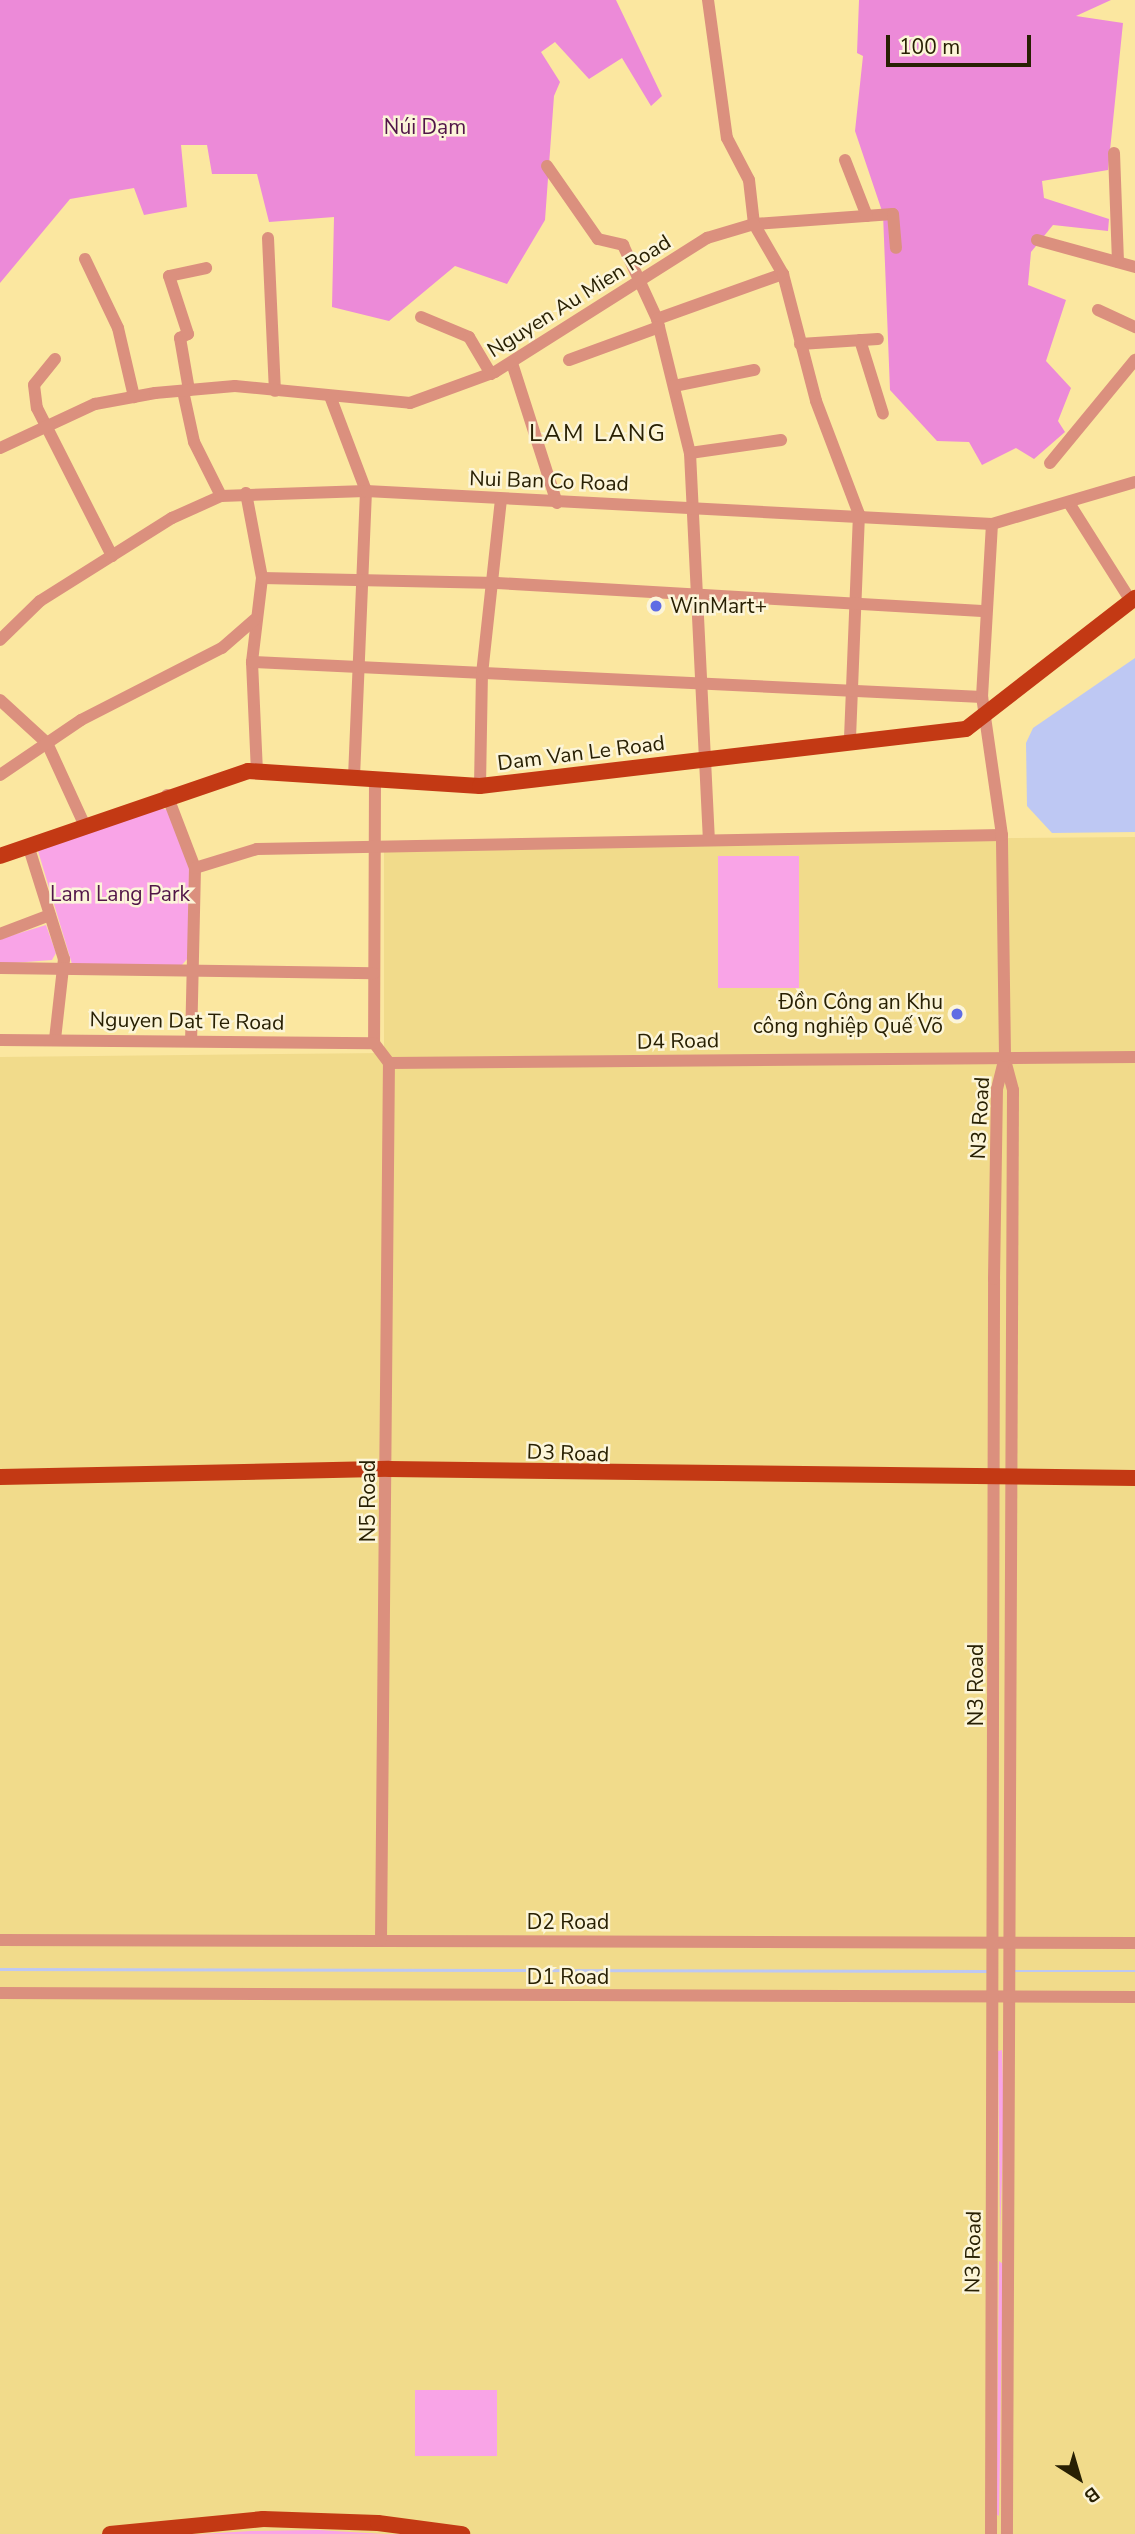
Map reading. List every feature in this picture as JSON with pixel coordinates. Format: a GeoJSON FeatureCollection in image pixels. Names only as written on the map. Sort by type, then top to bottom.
{"type":"FeatureCollection","features":[{"type":"Feature","properties":{"kind":"main road","name":"Dam Van Le Road"},"geometry":{"type":"LineString","coordinates":[[0,856],[167,794],[257,771],[480,786],[966,729],[984,718],[1133,600]]}},
{"type":"Feature","properties":{"kind":"main road","name":"D3 Road"},"geometry":{"type":"LineString","coordinates":[[0,1477],[389,1469],[1135,1478]]}},
{"type":"Feature","properties":{"kind":"main road"},"geometry":{"type":"LineString","coordinates":[[110,2534],[263,2519],[462,2534]]}},
{"type":"Feature","properties":{"kind":"street"},"geometry":{"type":"LineString","coordinates":[[708,0],[727,138],[749,180],[754,224],[783,274],[800,345],[859,513],[850,741]]}},
{"type":"Feature","properties":{"kind":"street"},"geometry":{"type":"LineString","coordinates":[[1114,153],[1118,262]]}},
{"type":"Feature","properties":{"kind":"street"},"geometry":{"type":"LineString","coordinates":[[845,160],[867,216]]}},
{"type":"Feature","properties":{"kind":"street"},"geometry":{"type":"LineString","coordinates":[[547,166],[598,239],[623,245],[636,284],[658,323],[691,453],[697,505],[698,680],[709,838]]}},
{"type":"Feature","properties":{"kind":"street","name":"Nguyen Au Mien Road"},"geometry":{"type":"LineString","coordinates":[[0,449],[45,424],[134,397],[186,391],[275,391],[410,403],[491,374],[707,238],[754,224],[893,214],[896,248]]}},
{"type":"Feature","properties":{"kind":"street"},"geometry":{"type":"LineString","coordinates":[[268,238],[275,391]]}},
{"type":"Feature","properties":{"kind":"street"},"geometry":{"type":"LineString","coordinates":[[1037,240],[1135,267]]}},
{"type":"Feature","properties":{"kind":"street"},"geometry":{"type":"LineString","coordinates":[[85,259],[118,328],[134,397]]}},
{"type":"Feature","properties":{"kind":"street"},"geometry":{"type":"LineString","coordinates":[[206,268],[169,276],[188,334],[180,338],[194,442],[221,496]]}},
{"type":"Feature","properties":{"kind":"street"},"geometry":{"type":"LineString","coordinates":[[569,360],[783,274]]}},
{"type":"Feature","properties":{"kind":"street"},"geometry":{"type":"LineString","coordinates":[[1098,310],[1135,327]]}},
{"type":"Feature","properties":{"kind":"street"},"geometry":{"type":"LineString","coordinates":[[421,317],[469,337],[491,374]]}},
{"type":"Feature","properties":{"kind":"street"},"geometry":{"type":"LineString","coordinates":[[800,345],[878,339]]}},
{"type":"Feature","properties":{"kind":"street"},"geometry":{"type":"LineString","coordinates":[[860,340],[883,414]]}},
{"type":"Feature","properties":{"kind":"street"},"geometry":{"type":"LineString","coordinates":[[55,359],[34,385],[45,424],[112,556]]}},
{"type":"Feature","properties":{"kind":"street"},"geometry":{"type":"LineString","coordinates":[[1050,464],[1135,360]]}},
{"type":"Feature","properties":{"kind":"street"},"geometry":{"type":"LineString","coordinates":[[512,363],[557,503]]}},
{"type":"Feature","properties":{"kind":"street"},"geometry":{"type":"LineString","coordinates":[[674,386],[754,370]]}},
{"type":"Feature","properties":{"kind":"street"},"geometry":{"type":"LineString","coordinates":[[330,396],[366,491],[355,668],[355,778]]}},
{"type":"Feature","properties":{"kind":"street"},"geometry":{"type":"LineString","coordinates":[[691,453],[781,440]]}},
{"type":"Feature","properties":{"kind":"street","name":"Nui Ban Co Road"},"geometry":{"type":"LineString","coordinates":[[0,640],[40,601],[112,556],[221,496],[246,493],[366,491],[557,503],[697,505],[859,513],[992,524],[1135,482]]}},
{"type":"Feature","properties":{"kind":"street"},"geometry":{"type":"LineString","coordinates":[[246,493],[262,578],[254,621],[257,771]]}},
{"type":"Feature","properties":{"kind":"street"},"geometry":{"type":"LineString","coordinates":[[480,786],[482,674],[496,583],[501,500]]}},
{"type":"Feature","properties":{"kind":"street"},"geometry":{"type":"LineString","coordinates":[[1069,503],[1133,600]]}},
{"type":"Feature","properties":{"kind":"street"},"geometry":{"type":"LineString","coordinates":[[992,524],[982,697],[1002,835],[1004,1056]]}},
{"type":"Feature","properties":{"kind":"street"},"geometry":{"type":"LineString","coordinates":[[262,578],[496,583],[986,611]]}},
{"type":"Feature","properties":{"kind":"street"},"geometry":{"type":"LineString","coordinates":[[0,775],[47,743],[222,648],[254,621]]}},
{"type":"Feature","properties":{"kind":"street"},"geometry":{"type":"LineString","coordinates":[[253,662],[482,674],[853,686],[982,697]]}},
{"type":"Feature","properties":{"kind":"street"},"geometry":{"type":"LineString","coordinates":[[0,700],[47,743],[85,826]]}},
{"type":"Feature","properties":{"kind":"street"},"geometry":{"type":"LineString","coordinates":[[375,779],[374,1043],[388,1063]]}},
{"type":"Feature","properties":{"kind":"street"},"geometry":{"type":"LineString","coordinates":[[167,794],[195,867],[191,1038]]}},
{"type":"Feature","properties":{"kind":"street"},"geometry":{"type":"LineString","coordinates":[[195,867],[257,849],[709,838],[1002,835]]}},
{"type":"Feature","properties":{"kind":"street"},"geometry":{"type":"LineString","coordinates":[[28,845],[50,915],[61,968],[55,1039]]}},
{"type":"Feature","properties":{"kind":"street"},"geometry":{"type":"LineString","coordinates":[[0,934],[50,915]]}},
{"type":"Feature","properties":{"kind":"street"},"geometry":{"type":"LineString","coordinates":[[0,968],[374,973]]}},
{"type":"Feature","properties":{"kind":"street","name":"Nguyen Dat Te Road"},"geometry":{"type":"LineString","coordinates":[[0,1040],[191,1038],[374,1043]]}},
{"type":"Feature","properties":{"kind":"street","name":"D4 Road"},"geometry":{"type":"LineString","coordinates":[[388,1063],[1004,1056],[1135,1058]]}},
{"type":"Feature","properties":{"kind":"street","name":"N3 Road"},"geometry":{"type":"LineString","coordinates":[[1004,1056],[997,1089],[993,1476],[995,1709],[1008,2249],[1007,2534]]}},
{"type":"Feature","properties":{"kind":"street","name":"N3 Road"},"geometry":{"type":"LineString","coordinates":[[1002,1947],[1012,1709],[1013,1090],[1004,1056]]}},
{"type":"Feature","properties":{"kind":"street","name":"N5 Road"},"geometry":{"type":"LineString","coordinates":[[381,1940],[389,1469],[388,1063]]}},
{"type":"Feature","properties":{"kind":"street"},"geometry":{"type":"LineString","coordinates":[[995,1709],[1012,1709]]}},
{"type":"Feature","properties":{"kind":"street","name":"D2 Road"},"geometry":{"type":"LineString","coordinates":[[0,1940],[381,1940],[1002,1947],[1135,1943]]}},
{"type":"Feature","properties":{"kind":"street","name":"N3 Road"},"geometry":{"type":"LineString","coordinates":[[991,2534],[992,2250],[1002,1991]]}},
{"type":"Feature","properties":{"kind":"street","name":"D1 Road"},"geometry":{"type":"LineString","coordinates":[[0,1993],[1002,1991],[1135,1997]]}},
{"type":"Feature","properties":{"kind":"street"},"geometry":{"type":"LineString","coordinates":[[992,2250],[1008,2249]]}},
{"type":"Feature","properties":{"kind":"shaded area"},"geometry":{"type":"Polygon","coordinates":[[[1135,837],[1135,2534],[0,2534],[0,1057],[384,1053],[384,843],[1135,837]]]}},
{"type":"Feature","properties":{"kind":"green space","name":"Núi Dạm"},"geometry":{"type":"Polygon","coordinates":[[[0,0],[616,0],[662,96],[651,106],[622,58],[589,79],[555,42],[541,52],[560,82],[554,96],[545,220],[507,284],[455,266],[389,321],[332,307],[334,217],[269,222],[257,174],[212,174],[207,145],[181,145],[187,207],[144,215],[134,188],[70,199],[0,283],[0,0]]]}},
{"type":"Feature","properties":{"kind":"green space"},"geometry":{"type":"Polygon","coordinates":[[[859,0],[1111,0],[1076,16],[1123,23],[1108,170],[1042,181],[1044,198],[1109,219],[1108,231],[1053,225],[1031,252],[1028,285],[1066,300],[1046,361],[1071,388],[1058,421],[1065,432],[1034,459],[1016,448],[982,465],[969,442],[937,441],[890,390],[883,214],[855,131],[863,56],[857,53],[859,0]]]}},
{"type":"Feature","properties":{"kind":"green space","name":"Lam Lang Park"},"geometry":{"type":"Polygon","coordinates":[[[159,808],[168,810],[189,868],[188,958],[181,966],[72,964],[38,851],[159,808]]]}},
{"type":"Feature","properties":{"kind":"green space"},"geometry":{"type":"Polygon","coordinates":[[[718,856],[799,856],[799,988],[718,988],[718,856]]]}},
{"type":"Feature","properties":{"kind":"green space"},"geometry":{"type":"Polygon","coordinates":[[[46,925],[56,953],[52,960],[0,964],[0,939],[46,925]]]}},
{"type":"Feature","properties":{"kind":"green space"},"geometry":{"type":"Polygon","coordinates":[[[1002,2050],[1004,2122],[1000,2233],[998,2051],[1002,2050]]]}},
{"type":"Feature","properties":{"kind":"green space"},"geometry":{"type":"Polygon","coordinates":[[[999,2261],[1003,2264],[999,2516],[996,2514],[999,2261]]]}},
{"type":"Feature","properties":{"kind":"green space"},"geometry":{"type":"Polygon","coordinates":[[[415,2390],[497,2390],[497,2456],[415,2456],[415,2390]]]}},
{"type":"Feature","properties":{"kind":"green space"},"geometry":{"type":"Polygon","coordinates":[[[318,2530],[383,2534],[201,2534],[251,2531],[318,2530]]]}},
{"type":"Feature","properties":{"kind":"water"},"geometry":{"type":"Polygon","coordinates":[[[1135,658],[1135,832],[1052,833],[1027,806],[1026,743],[1033,728],[1135,658]]]}},
{"type":"Feature","properties":{"kind":"waterway"},"geometry":{"type":"LineString","coordinates":[[0,1969],[988,1971]]}},
{"type":"Feature","properties":{"kind":"waterway"},"geometry":{"type":"LineString","coordinates":[[1012,1971],[1135,1971]]}},
{"type":"Feature","properties":{"kind":"place","name":"WinMart+"},"geometry":{"type":"Point","coordinates":[656,606]}},
{"type":"Feature","properties":{"kind":"place","name":"Đồn Công an Khu công nghiệp Quế Võ"},"geometry":{"type":"Point","coordinates":[957,1014]}},
{"type":"Feature","properties":{"kind":"district","name":"LAM LANG"},"geometry":{"type":"Point","coordinates":[598,434]}}]}
